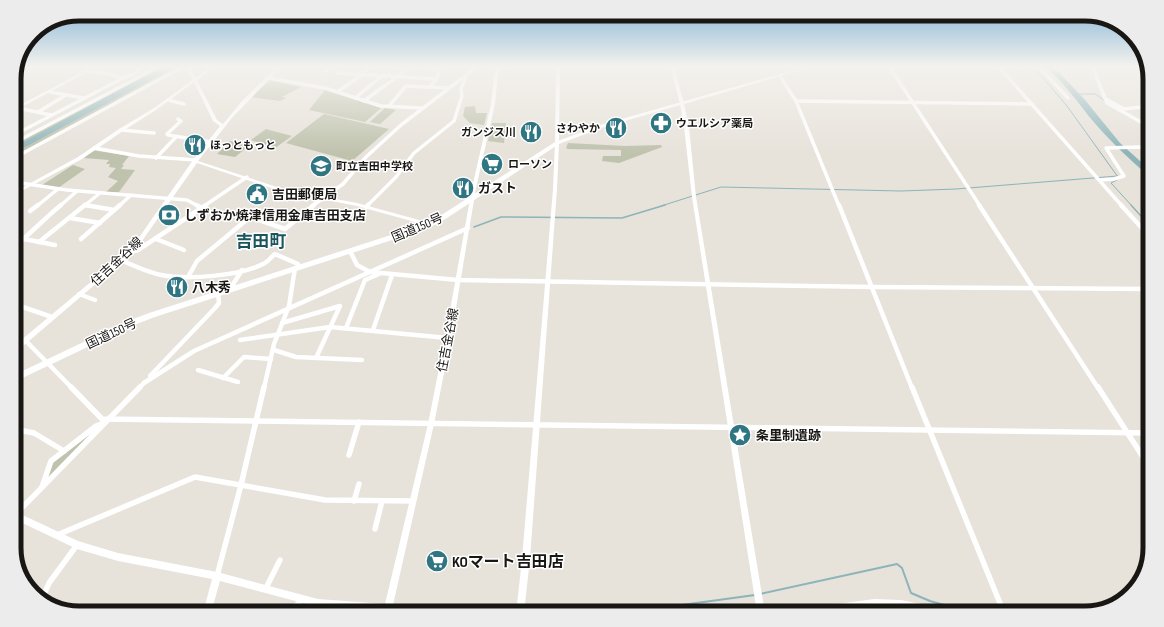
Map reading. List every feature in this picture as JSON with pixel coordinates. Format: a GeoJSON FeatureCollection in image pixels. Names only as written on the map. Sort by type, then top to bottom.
{"type":"FeatureCollection","features":[{"type":"Feature","properties":{"kind":"highway","name":"国道150号"},"geometry":{"type":"LineString","coordinates":[[21,376],[131,323],[230,289],[427,226],[557,143],[602,126],[710,95]]}},
{"type":"Feature","properties":{"kind":"street"},"geometry":{"type":"LineString","coordinates":[[21,106],[43,95]]}},
{"type":"Feature","properties":{"kind":"street"},"geometry":{"type":"LineString","coordinates":[[38,112],[66,95]]}},
{"type":"Feature","properties":{"kind":"street"},"geometry":{"type":"LineString","coordinates":[[68,95],[84,98]]}},
{"type":"Feature","properties":{"kind":"street"},"geometry":{"type":"LineString","coordinates":[[21,131],[89,95]]}},
{"type":"Feature","properties":{"kind":"street"},"geometry":{"type":"LineString","coordinates":[[21,140],[105,95]]}},
{"type":"Feature","properties":{"kind":"street"},"geometry":{"type":"LineString","coordinates":[[21,154],[131,95]]}},
{"type":"Feature","properties":{"kind":"street"},"geometry":{"type":"LineString","coordinates":[[21,190],[65,168],[174,95]]}},
{"type":"Feature","properties":{"kind":"street"},"geometry":{"type":"LineString","coordinates":[[202,95],[215,121],[223,126]]}},
{"type":"Feature","properties":{"kind":"street","name":"住吉金谷線"},"geometry":{"type":"LineString","coordinates":[[21,344],[130,252],[223,126],[252,95]]}},
{"type":"Feature","properties":{"kind":"street"},"geometry":{"type":"LineString","coordinates":[[347,95],[381,106],[422,108]]}},
{"type":"Feature","properties":{"kind":"street"},"geometry":{"type":"LineString","coordinates":[[355,98],[358,95]]}},
{"type":"Feature","properties":{"kind":"street"},"geometry":{"type":"LineString","coordinates":[[364,101],[371,95]]}},
{"type":"Feature","properties":{"kind":"street"},"geometry":{"type":"LineString","coordinates":[[389,106],[398,95]]}},
{"type":"Feature","properties":{"kind":"street"},"geometry":{"type":"LineString","coordinates":[[188,277],[197,261],[250,217],[285,229],[321,199],[343,184],[366,156],[401,125],[439,95]]}},
{"type":"Feature","properties":{"kind":"street"},"geometry":{"type":"LineString","coordinates":[[366,207],[396,178],[414,153],[454,121],[462,95]]}},
{"type":"Feature","properties":{"kind":"street","name":"住吉金谷線"},"geometry":{"type":"LineString","coordinates":[[389,606],[448,338],[473,197],[494,95]]}},
{"type":"Feature","properties":{"kind":"street"},"geometry":{"type":"LineString","coordinates":[[521,606],[526,559],[548,282],[557,143],[558,95]]}},
{"type":"Feature","properties":{"kind":"street"},"geometry":{"type":"LineString","coordinates":[[678,95],[682,103],[688,138],[694,195],[760,606]]}},
{"type":"Feature","properties":{"kind":"street"},"geometry":{"type":"LineString","coordinates":[[792,95],[873,287],[928,429],[1001,606]]}},
{"type":"Feature","properties":{"kind":"street"},"geometry":{"type":"LineString","coordinates":[[909,95],[1143,457]]}},
{"type":"Feature","properties":{"kind":"street"},"geometry":{"type":"LineString","coordinates":[[1024,95],[1143,229]]}},
{"type":"Feature","properties":{"kind":"street"},"geometry":{"type":"LineString","coordinates":[[1104,95],[1106,100],[1143,123]]}},
{"type":"Feature","properties":{"kind":"street"},"geometry":{"type":"LineString","coordinates":[[168,100],[184,104]]}},
{"type":"Feature","properties":{"kind":"street"},"geometry":{"type":"LineString","coordinates":[[1106,100],[1124,109],[1143,107]]}},
{"type":"Feature","properties":{"kind":"street"},"geometry":{"type":"LineString","coordinates":[[796,101],[1032,104]]}},
{"type":"Feature","properties":{"kind":"street"},"geometry":{"type":"LineString","coordinates":[[21,110],[51,115]]}},
{"type":"Feature","properties":{"kind":"street"},"geometry":{"type":"LineString","coordinates":[[178,119],[181,121],[167,134],[176,137],[211,142]]}},
{"type":"Feature","properties":{"kind":"street"},"geometry":{"type":"LineString","coordinates":[[121,130],[154,133]]}},
{"type":"Feature","properties":{"kind":"street"},"geometry":{"type":"LineString","coordinates":[[156,158],[176,137]]}},
{"type":"Feature","properties":{"kind":"street"},"geometry":{"type":"LineString","coordinates":[[94,148],[156,158],[196,161],[282,190],[366,207],[417,221],[427,226]]}},
{"type":"Feature","properties":{"kind":"street"},"geometry":{"type":"LineString","coordinates":[[1099,179],[1119,178],[1124,176],[1106,148],[1143,148]]}},
{"type":"Feature","properties":{"kind":"street"},"geometry":{"type":"LineString","coordinates":[[130,252],[138,250],[156,239],[247,178]]}},
{"type":"Feature","properties":{"kind":"street"},"geometry":{"type":"LineString","coordinates":[[21,183],[100,193],[186,200],[204,208]]}},
{"type":"Feature","properties":{"kind":"street"},"geometry":{"type":"LineString","coordinates":[[30,211],[58,188]]}},
{"type":"Feature","properties":{"kind":"street"},"geometry":{"type":"LineString","coordinates":[[21,241],[77,190]]}},
{"type":"Feature","properties":{"kind":"street"},"geometry":{"type":"LineString","coordinates":[[39,242],[100,193]]}},
{"type":"Feature","properties":{"kind":"street"},"geometry":{"type":"LineString","coordinates":[[81,239],[131,195]]}},
{"type":"Feature","properties":{"kind":"street"},"geometry":{"type":"LineString","coordinates":[[85,205],[114,210]]}},
{"type":"Feature","properties":{"kind":"street"},"geometry":{"type":"LineString","coordinates":[[70,218],[100,223]]}},
{"type":"Feature","properties":{"kind":"street"},"geometry":{"type":"LineString","coordinates":[[144,383],[194,351],[468,228]]}},
{"type":"Feature","properties":{"kind":"street"},"geometry":{"type":"LineString","coordinates":[[24,239],[55,246]]}},
{"type":"Feature","properties":{"kind":"street"},"geometry":{"type":"LineString","coordinates":[[156,239],[184,250]]}},
{"type":"Feature","properties":{"kind":"street"},"geometry":{"type":"LineString","coordinates":[[350,251],[354,264],[357,267],[370,272],[458,280],[708,285],[1143,289]]}},
{"type":"Feature","properties":{"kind":"street"},"geometry":{"type":"LineString","coordinates":[[121,260],[163,276],[188,277],[224,274],[242,270],[264,263],[275,254],[295,261],[298,264],[287,310],[282,323],[283,325],[278,334],[271,359],[241,485],[209,606]]}},
{"type":"Feature","properties":{"kind":"street"},"geometry":{"type":"LineString","coordinates":[[230,289],[242,270]]}},
{"type":"Feature","properties":{"kind":"street"},"geometry":{"type":"LineString","coordinates":[[346,328],[365,280],[379,274]]}},
{"type":"Feature","properties":{"kind":"street"},"geometry":{"type":"LineString","coordinates":[[373,330],[392,275]]}},
{"type":"Feature","properties":{"kind":"street"},"geometry":{"type":"LineString","coordinates":[[21,508],[215,308],[219,303],[218,293]]}},
{"type":"Feature","properties":{"kind":"street"},"geometry":{"type":"LineString","coordinates":[[80,294],[95,300]]}},
{"type":"Feature","properties":{"kind":"street"},"geometry":{"type":"LineString","coordinates":[[21,306],[52,317]]}},
{"type":"Feature","properties":{"kind":"street"},"geometry":{"type":"LineString","coordinates":[[282,323],[340,306],[316,358]]}},
{"type":"Feature","properties":{"kind":"street"},"geometry":{"type":"LineString","coordinates":[[240,340],[330,327],[448,338]]}},
{"type":"Feature","properties":{"kind":"street"},"geometry":{"type":"LineString","coordinates":[[25,340],[95,414],[107,421],[256,420],[430,424],[928,429],[1143,433]]}},
{"type":"Feature","properties":{"kind":"street"},"geometry":{"type":"LineString","coordinates":[[274,350],[296,357],[362,360]]}},
{"type":"Feature","properties":{"kind":"street"},"geometry":{"type":"LineString","coordinates":[[223,378],[244,357],[271,359]]}},
{"type":"Feature","properties":{"kind":"street"},"geometry":{"type":"LineString","coordinates":[[198,370],[238,382]]}},
{"type":"Feature","properties":{"kind":"street"},"geometry":{"type":"LineString","coordinates":[[41,489],[51,461],[96,426],[107,421]]}},
{"type":"Feature","properties":{"kind":"street"},"geometry":{"type":"LineString","coordinates":[[349,455],[359,422]]}},
{"type":"Feature","properties":{"kind":"street"},"geometry":{"type":"LineString","coordinates":[[21,429],[36,432],[64,451]]}},
{"type":"Feature","properties":{"kind":"street"},"geometry":{"type":"LineString","coordinates":[[57,535],[195,477],[325,500],[412,501]]}},
{"type":"Feature","properties":{"kind":"street"},"geometry":{"type":"LineString","coordinates":[[354,501],[359,484]]}},
{"type":"Feature","properties":{"kind":"street"},"geometry":{"type":"LineString","coordinates":[[375,528],[382,501]]}},
{"type":"Feature","properties":{"kind":"street"},"geometry":{"type":"LineString","coordinates":[[21,518],[77,546],[118,557],[217,576],[304,598],[318,603],[344,606]]}},
{"type":"Feature","properties":{"kind":"street"},"geometry":{"type":"LineString","coordinates":[[44,594],[49,583],[77,546]]}},
{"type":"Feature","properties":{"kind":"street"},"geometry":{"type":"LineString","coordinates":[[266,588],[280,560]]}},
{"type":"Feature","properties":{"kind":"street"},"geometry":{"type":"LineString","coordinates":[[295,606],[304,598]]}},
{"type":"Feature","properties":{"kind":"street"},"geometry":{"type":"LineString","coordinates":[[852,606],[874,603],[890,606]]}},
{"type":"Feature","properties":{"kind":"green space"},"geometry":{"type":"Polygon","coordinates":[[[106,95],[127,95],[21,153],[21,140],[106,95]]]}},
{"type":"Feature","properties":{"kind":"green space"},"geometry":{"type":"Polygon","coordinates":[[[253,95],[285,95],[282,97],[286,98],[280,101],[251,97],[253,95]]]}},
{"type":"Feature","properties":{"kind":"green space"},"geometry":{"type":"Polygon","coordinates":[[[321,95],[341,95],[381,108],[365,122],[309,110],[321,95]]]}},
{"type":"Feature","properties":{"kind":"green space"},"geometry":{"type":"Polygon","coordinates":[[[475,106],[476,113],[487,113],[484,125],[470,123],[463,116],[465,107],[475,106]]]}},
{"type":"Feature","properties":{"kind":"green space"},"geometry":{"type":"Polygon","coordinates":[[[385,108],[396,110],[380,124],[370,122],[385,108]]]}},
{"type":"Feature","properties":{"kind":"green space"},"geometry":{"type":"Polygon","coordinates":[[[324,114],[389,129],[352,161],[286,143],[324,114]]]}},
{"type":"Feature","properties":{"kind":"green space"},"geometry":{"type":"Polygon","coordinates":[[[492,123],[506,123],[504,143],[488,141],[492,123]]]}},
{"type":"Feature","properties":{"kind":"green space"},"geometry":{"type":"Polygon","coordinates":[[[266,129],[292,136],[275,148],[251,140],[266,129]]]}},
{"type":"Feature","properties":{"kind":"green space"},"geometry":{"type":"Polygon","coordinates":[[[230,141],[250,145],[235,157],[217,154],[230,141]]]}},
{"type":"Feature","properties":{"kind":"green space"},"geometry":{"type":"Polygon","coordinates":[[[568,143],[625,146],[661,145],[662,147],[619,163],[602,161],[603,156],[621,156],[621,150],[568,149],[566,148],[568,143]]]}},
{"type":"Feature","properties":{"kind":"green space"},"geometry":{"type":"Polygon","coordinates":[[[92,150],[129,156],[122,165],[124,165],[121,169],[135,170],[119,192],[106,192],[118,181],[108,177],[116,168],[109,167],[110,164],[106,164],[109,160],[84,158],[92,150]]]}},
{"type":"Feature","properties":{"kind":"green space"},"geometry":{"type":"Polygon","coordinates":[[[73,165],[85,169],[58,188],[42,185],[73,165]]]}},
{"type":"Feature","properties":{"kind":"green space"},"geometry":{"type":"Polygon","coordinates":[[[100,427],[47,481],[52,462],[100,427]]]}},
{"type":"Feature","properties":{"kind":"water"},"geometry":{"type":"Polygon","coordinates":[[[110,95],[122,95],[21,149],[21,143],[110,95]]]}},
{"type":"Feature","properties":{"kind":"water"},"geometry":{"type":"Polygon","coordinates":[[[1072,95],[1081,95],[1120,143],[1143,164],[1143,171],[1106,135],[1072,95]]]}},
{"type":"Feature","properties":{"kind":"waterway"},"geometry":{"type":"LineString","coordinates":[[1058,95],[1117,176]]}},
{"type":"Feature","properties":{"kind":"waterway"},"geometry":{"type":"LineString","coordinates":[[1097,95],[1104,100]]}},
{"type":"Feature","properties":{"kind":"waterway"},"geometry":{"type":"LineString","coordinates":[[661,206],[721,187],[901,191],[956,189],[1117,176]]}},
{"type":"Feature","properties":{"kind":"waterway"},"geometry":{"type":"LineString","coordinates":[[1117,180],[1111,183],[1132,206]]}},
{"type":"Feature","properties":{"kind":"waterway"},"geometry":{"type":"LineString","coordinates":[[474,227],[501,217],[622,218],[665,205]]}},
{"type":"Feature","properties":{"kind":"waterway"},"geometry":{"type":"LineString","coordinates":[[1131,205],[1143,218]]}},
{"type":"Feature","properties":{"kind":"waterway"},"geometry":{"type":"LineString","coordinates":[[760,594],[897,564],[902,568],[911,593],[948,606]]}},
{"type":"Feature","properties":{"kind":"waterway"},"geometry":{"type":"LineString","coordinates":[[674,606],[755,595]]}},
{"type":"Feature","properties":{"kind":"place","name":"ウエルシア薬局"},"geometry":{"type":"Point","coordinates":[661,123]}},
{"type":"Feature","properties":{"kind":"place","name":"さわやか"},"geometry":{"type":"Point","coordinates":[616,128]}},
{"type":"Feature","properties":{"kind":"place","name":"ガンジス川"},"geometry":{"type":"Point","coordinates":[531,132]}},
{"type":"Feature","properties":{"kind":"place","name":"ほっともっと"},"geometry":{"type":"Point","coordinates":[195,145]}},
{"type":"Feature","properties":{"kind":"place","name":"ローソン"},"geometry":{"type":"Point","coordinates":[492,164]}},
{"type":"Feature","properties":{"kind":"place","name":"町立吉田中学校"},"geometry":{"type":"Point","coordinates":[321,166]}},
{"type":"Feature","properties":{"kind":"place","name":"ガスト"},"geometry":{"type":"Point","coordinates":[463,188]}},
{"type":"Feature","properties":{"kind":"place","name":"吉田郵便局"},"geometry":{"type":"Point","coordinates":[257,194]}},
{"type":"Feature","properties":{"kind":"place","name":"しずおか焼津信用金庫吉田支店"},"geometry":{"type":"Point","coordinates":[169,215]}},
{"type":"Feature","properties":{"kind":"place","name":"八木秀"},"geometry":{"type":"Point","coordinates":[177,287]}},
{"type":"Feature","properties":{"kind":"place","name":"条里制遺跡"},"geometry":{"type":"Point","coordinates":[740,435]}},
{"type":"Feature","properties":{"kind":"place","name":"KOマート吉田店"},"geometry":{"type":"Point","coordinates":[437,561]}},
{"type":"Feature","properties":{"kind":"district","name":"吉田町"},"geometry":{"type":"Point","coordinates":[261,241]}}]}
